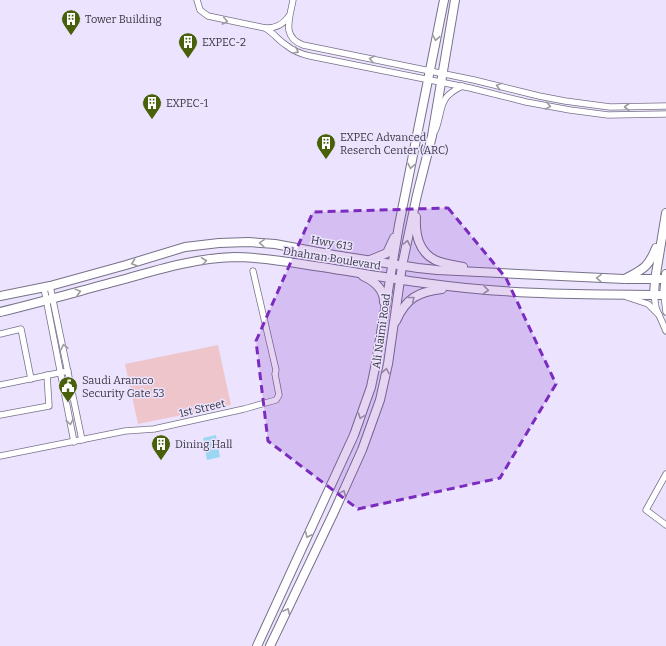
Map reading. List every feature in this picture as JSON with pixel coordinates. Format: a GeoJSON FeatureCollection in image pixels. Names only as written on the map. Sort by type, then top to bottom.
{"type":"FeatureCollection","features":[{"type":"Feature","properties":{"kind":"main road","name":"Ali Naimi Road"},"geometry":{"type":"LineString","coordinates":[[257,646],[354,435],[371,387],[399,225],[444,0]]}},
{"type":"Feature","properties":{"kind":"main road","name":"Ali Naimi Road"},"geometry":{"type":"LineString","coordinates":[[270,646],[362,450],[372,424],[385,381],[399,279],[417,195],[432,136],[455,0]]}},
{"type":"Feature","properties":{"kind":"main road"},"geometry":{"type":"LineString","coordinates":[[417,195],[415,227],[417,237],[424,250],[436,261],[481,272]]}},
{"type":"Feature","properties":{"kind":"main road"},"geometry":{"type":"LineString","coordinates":[[654,295],[666,213]]}},
{"type":"Feature","properties":{"kind":"main road"},"geometry":{"type":"LineString","coordinates":[[369,260],[386,253],[392,244],[399,225]]}},
{"type":"Feature","properties":{"kind":"main road"},"geometry":{"type":"LineString","coordinates":[[624,279],[648,266],[652,260],[663,230]]}},
{"type":"Feature","properties":{"kind":"main road","name":"Hwy 613"},"geometry":{"type":"LineString","coordinates":[[0,296],[47,287],[185,247],[220,243],[248,242],[276,244],[402,266],[437,270],[655,280],[666,277]]}},
{"type":"Feature","properties":{"kind":"main road","name":"Dhahran Boulevard"},"geometry":{"type":"LineString","coordinates":[[0,312],[50,300],[164,268],[197,261],[234,257],[261,258],[461,288],[536,293],[665,295]]}},
{"type":"Feature","properties":{"kind":"main road"},"geometry":{"type":"LineString","coordinates":[[353,271],[370,279],[379,288],[384,298],[385,313]]}},
{"type":"Feature","properties":{"kind":"main road"},"geometry":{"type":"LineString","coordinates":[[665,295],[666,277]]}},
{"type":"Feature","properties":{"kind":"main road"},"geometry":{"type":"LineString","coordinates":[[392,331],[400,312],[414,296],[432,290],[461,288]]}},
{"type":"Feature","properties":{"kind":"street"},"geometry":{"type":"LineString","coordinates":[[197,0],[200,10],[208,16],[265,28],[272,32],[285,45],[301,54],[429,75],[442,78],[462,86],[526,102],[596,114],[666,114]]}},
{"type":"Feature","properties":{"kind":"street"},"geometry":{"type":"LineString","coordinates":[[293,0],[288,26],[289,33],[293,40],[297,43],[442,78],[492,84],[539,96],[610,107],[666,106]]}},
{"type":"Feature","properties":{"kind":"street"},"geometry":{"type":"LineString","coordinates":[[265,28],[279,26],[284,23],[291,12]]}},
{"type":"Feature","properties":{"kind":"street"},"geometry":{"type":"LineString","coordinates":[[432,136],[438,124],[443,103],[450,94],[462,86]]}},
{"type":"Feature","properties":{"kind":"street","name":"1st Street"},"geometry":{"type":"LineString","coordinates":[[0,456],[125,431],[154,429],[244,409],[276,400],[279,395],[275,374],[276,370],[253,270]]}},
{"type":"Feature","properties":{"kind":"street"},"geometry":{"type":"LineString","coordinates":[[47,287],[68,371],[82,440]]}},
{"type":"Feature","properties":{"kind":"street"},"geometry":{"type":"LineString","coordinates":[[619,295],[648,304],[659,315]]}},
{"type":"Feature","properties":{"kind":"street"},"geometry":{"type":"LineString","coordinates":[[654,295],[656,308],[666,331]]}},
{"type":"Feature","properties":{"kind":"street"},"geometry":{"type":"LineString","coordinates":[[665,295],[666,312]]}},
{"type":"Feature","properties":{"kind":"street"},"geometry":{"type":"LineString","coordinates":[[50,300],[60,372],[74,442]]}},
{"type":"Feature","properties":{"kind":"street"},"geometry":{"type":"LineString","coordinates":[[0,334],[21,329],[31,379]]}},
{"type":"Feature","properties":{"kind":"street"},"geometry":{"type":"LineString","coordinates":[[0,385],[68,371]]}},
{"type":"Feature","properties":{"kind":"street"},"geometry":{"type":"LineString","coordinates":[[0,415],[49,406],[47,376]]}},
{"type":"Feature","properties":{"kind":"street"},"geometry":{"type":"LineString","coordinates":[[666,474],[646,510],[666,525]]}},
{"type":"Feature","properties":{"kind":"highlighted area"},"geometry":{"type":"Polygon","coordinates":[[[448,208],[506,278],[556,384],[500,478],[358,509],[268,441],[256,341],[313,212],[448,208]]]}},
{"type":"Feature","properties":{"kind":"shaded area"},"geometry":{"type":"Polygon","coordinates":[[[218,345],[231,405],[138,424],[125,364],[218,345]]]}},
{"type":"Feature","properties":{"kind":"water"},"geometry":{"type":"Polygon","coordinates":[[[216,435],[220,457],[207,460],[203,438],[216,435]]]}},
{"type":"Feature","properties":{"kind":"place","name":"Tower Building"},"geometry":{"type":"Point","coordinates":[71,36]}},
{"type":"Feature","properties":{"kind":"place","name":"EXPEC-2"},"geometry":{"type":"Point","coordinates":[188,59]}},
{"type":"Feature","properties":{"kind":"place","name":"EXPEC-1"},"geometry":{"type":"Point","coordinates":[152,120]}},
{"type":"Feature","properties":{"kind":"place","name":"EXPEC Advanced Reserch Center (ARC)"},"geometry":{"type":"Point","coordinates":[326,160]}},
{"type":"Feature","properties":{"kind":"place","name":"Saudi Aramco Security Gate 53"},"geometry":{"type":"Point","coordinates":[68,403]}},
{"type":"Feature","properties":{"kind":"place","name":"Dining Hall"},"geometry":{"type":"Point","coordinates":[161,461]}}]}
